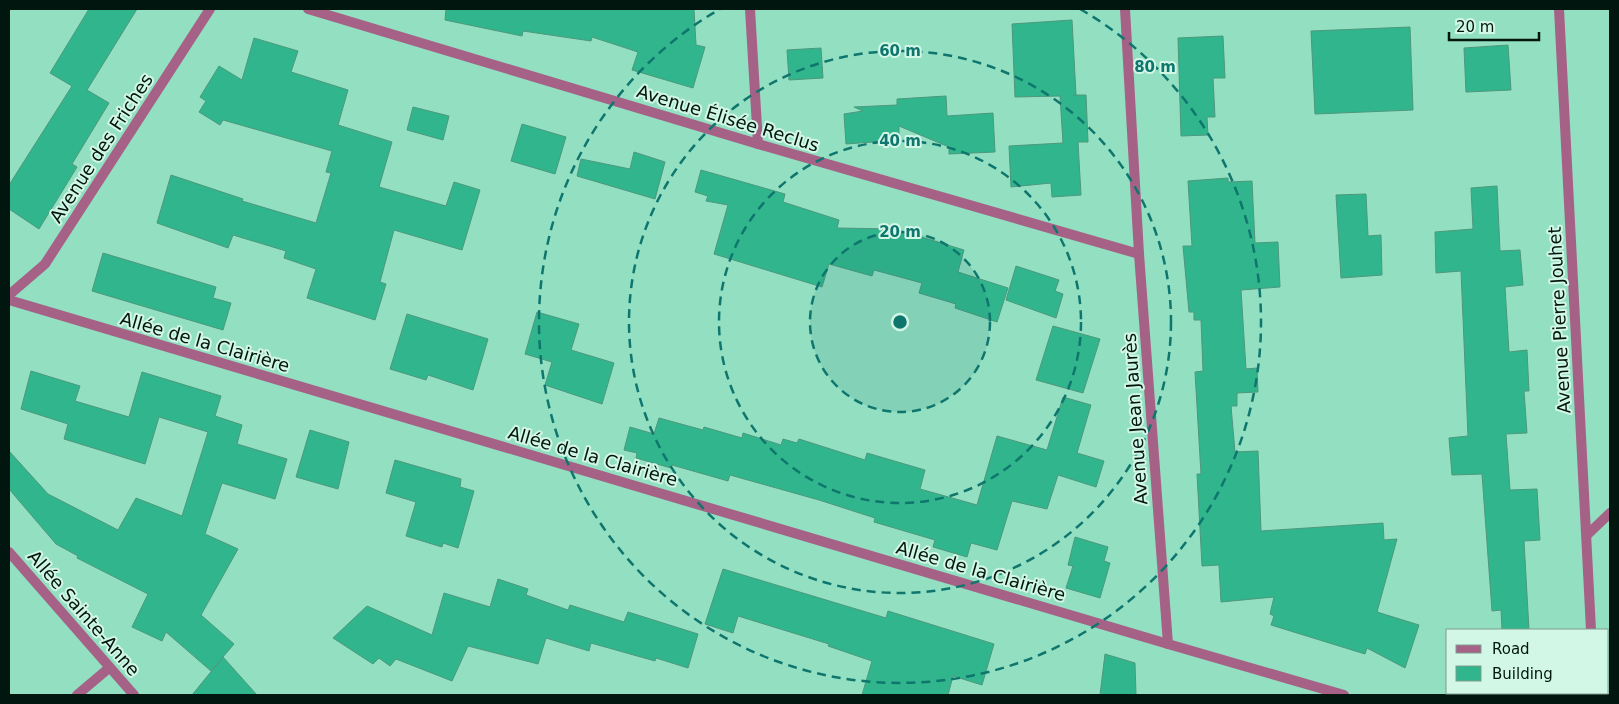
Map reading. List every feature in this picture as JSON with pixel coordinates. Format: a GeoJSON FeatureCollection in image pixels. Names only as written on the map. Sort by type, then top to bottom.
{"type":"FeatureCollection","features":[{"type":"Feature","properties":{"kind":"street","name":"Avenue des Friches"},"geometry":{"type":"LineString","coordinates":[[9,295],[45,264],[210,9]]}},
{"type":"Feature","properties":{"kind":"street","name":"Avenue Élisée Reclus"},"geometry":{"type":"LineString","coordinates":[[308,9],[758,144],[1139,254]]}},
{"type":"Feature","properties":{"kind":"street"},"geometry":{"type":"LineString","coordinates":[[750,9],[758,144]]}},
{"type":"Feature","properties":{"kind":"street","name":"Avenue Jean Jaurès"},"geometry":{"type":"LineString","coordinates":[[1125,9],[1139,254],[1168,644]]}},
{"type":"Feature","properties":{"kind":"street","name":"Avenue Pierre Jouhet"},"geometry":{"type":"LineString","coordinates":[[1559,9],[1591,629]]}},
{"type":"Feature","properties":{"kind":"street","name":"Allée de la Clairière"},"geometry":{"type":"LineString","coordinates":[[9,300],[1168,644]]}},
{"type":"Feature","properties":{"kind":"street"},"geometry":{"type":"LineString","coordinates":[[1586,535],[1610,513]]}},
{"type":"Feature","properties":{"kind":"street","name":"Allée Sainte-Anne"},"geometry":{"type":"LineString","coordinates":[[9,552],[134,695]]}},
{"type":"Feature","properties":{"kind":"street"},"geometry":{"type":"LineString","coordinates":[[1168,644],[1344,695]]}},
{"type":"Feature","properties":{"kind":"street"},"geometry":{"type":"LineString","coordinates":[[77,695],[109,668]]}},
{"type":"Feature","properties":{"kind":"building"},"geometry":{"type":"Polygon","coordinates":[[[89,9],[137,9],[87,90],[109,103],[72,164],[77,167],[39,229],[9,209],[9,185],[72,86],[50,73],[89,9]]]}},
{"type":"Feature","properties":{"kind":"building"},"geometry":{"type":"Polygon","coordinates":[[[446,9],[694,9],[696,45],[705,47],[693,88],[632,70],[638,52],[592,37],[591,41],[523,31],[522,36],[445,20],[446,9]]]}},
{"type":"Feature","properties":{"kind":"building"},"geometry":{"type":"Polygon","coordinates":[[[1072,20],[1076,95],[1086,95],[1088,142],[1078,142],[1081,195],[1052,197],[1051,183],[1011,187],[1009,146],[1063,143],[1060,96],[1015,97],[1012,24],[1072,20]]]}},
{"type":"Feature","properties":{"kind":"building"},"geometry":{"type":"Polygon","coordinates":[[[1410,27],[1413,110],[1315,114],[1311,31],[1410,27]]]}},
{"type":"Feature","properties":{"kind":"building"},"geometry":{"type":"Polygon","coordinates":[[[1223,36],[1225,78],[1213,78],[1215,117],[1207,117],[1208,135],[1181,136],[1178,38],[1223,36]]]}},
{"type":"Feature","properties":{"kind":"building"},"geometry":{"type":"Polygon","coordinates":[[[254,38],[298,51],[291,72],[348,90],[338,125],[392,142],[379,187],[446,206],[454,182],[480,190],[462,250],[394,230],[380,282],[386,284],[375,320],[307,298],[316,269],[284,258],[286,251],[233,235],[228,248],[157,223],[171,175],[243,199],[242,201],[316,223],[331,173],[326,172],[332,151],[223,120],[220,125],[199,112],[206,101],[200,97],[219,66],[242,80],[254,38]]]}},
{"type":"Feature","properties":{"kind":"building"},"geometry":{"type":"Polygon","coordinates":[[[1508,45],[1511,90],[1466,92],[1464,48],[1508,45]]]}},
{"type":"Feature","properties":{"kind":"building"},"geometry":{"type":"Polygon","coordinates":[[[821,48],[823,78],[789,80],[787,50],[821,48]]]}},
{"type":"Feature","properties":{"kind":"building"},"geometry":{"type":"Polygon","coordinates":[[[946,96],[947,116],[993,113],[995,152],[949,154],[949,147],[899,126],[899,140],[846,144],[844,114],[863,111],[854,107],[897,105],[897,99],[946,96]]]}},
{"type":"Feature","properties":{"kind":"building"},"geometry":{"type":"Polygon","coordinates":[[[413,107],[449,116],[443,140],[407,130],[413,107]]]}},
{"type":"Feature","properties":{"kind":"building"},"geometry":{"type":"Polygon","coordinates":[[[522,124],[566,137],[555,174],[511,161],[522,124]]]}},
{"type":"Feature","properties":{"kind":"building"},"geometry":{"type":"Polygon","coordinates":[[[634,152],[665,162],[655,199],[577,176],[581,159],[630,169],[634,152]]]}},
{"type":"Feature","properties":{"kind":"building"},"geometry":{"type":"Polygon","coordinates":[[[701,170],[785,194],[783,202],[839,220],[837,228],[895,229],[964,250],[958,272],[1008,288],[997,322],[955,308],[956,304],[919,293],[922,283],[874,270],[872,276],[829,264],[822,287],[714,254],[728,205],[706,201],[708,196],[695,192],[701,170]]]}},
{"type":"Feature","properties":{"kind":"building"},"geometry":{"type":"Polygon","coordinates":[[[1228,178],[1228,182],[1252,181],[1255,243],[1278,242],[1280,287],[1241,290],[1246,369],[1257,368],[1258,392],[1237,393],[1237,406],[1231,406],[1235,452],[1258,451],[1261,531],[1383,523],[1384,540],[1397,539],[1377,612],[1419,625],[1405,668],[1367,648],[1365,654],[1271,625],[1274,616],[1270,614],[1274,597],[1221,602],[1219,565],[1202,566],[1197,474],[1201,474],[1195,372],[1203,371],[1201,320],[1194,320],[1194,312],[1189,312],[1183,246],[1192,246],[1188,181],[1228,178]]]}},
{"type":"Feature","properties":{"kind":"building"},"geometry":{"type":"Polygon","coordinates":[[[1497,186],[1500,251],[1520,250],[1523,285],[1505,287],[1509,352],[1527,350],[1529,391],[1524,391],[1527,433],[1506,434],[1510,490],[1537,489],[1540,540],[1524,541],[1529,629],[1502,629],[1501,610],[1492,611],[1482,474],[1452,475],[1449,438],[1468,436],[1461,271],[1436,273],[1435,232],[1473,229],[1471,188],[1497,186]]]}},
{"type":"Feature","properties":{"kind":"building"},"geometry":{"type":"Polygon","coordinates":[[[1366,194],[1368,236],[1381,235],[1382,275],[1341,278],[1336,195],[1366,194]]]}},
{"type":"Feature","properties":{"kind":"building"},"geometry":{"type":"Polygon","coordinates":[[[103,253],[216,287],[213,298],[231,303],[223,330],[92,291],[103,253]]]}},
{"type":"Feature","properties":{"kind":"building"},"geometry":{"type":"Polygon","coordinates":[[[1016,266],[1059,280],[1055,291],[1063,294],[1056,318],[1006,300],[1016,266]]]}},
{"type":"Feature","properties":{"kind":"building"},"geometry":{"type":"Polygon","coordinates":[[[537,312],[579,324],[571,350],[614,363],[602,404],[545,385],[552,362],[525,354],[537,312]]]}},
{"type":"Feature","properties":{"kind":"building"},"geometry":{"type":"Polygon","coordinates":[[[407,314],[488,339],[473,390],[428,375],[426,380],[390,369],[407,314]]]}},
{"type":"Feature","properties":{"kind":"building"},"geometry":{"type":"Polygon","coordinates":[[[1053,326],[1100,339],[1083,393],[1036,380],[1053,326]]]}},
{"type":"Feature","properties":{"kind":"building"},"geometry":{"type":"Polygon","coordinates":[[[31,371],[80,386],[75,401],[129,417],[142,372],[221,396],[215,416],[242,425],[237,444],[287,459],[275,499],[222,483],[205,534],[238,549],[201,615],[234,644],[211,671],[166,632],[162,641],[132,627],[148,594],[77,558],[78,556],[56,544],[9,489],[9,451],[48,494],[118,530],[136,498],[182,516],[208,432],[159,417],[145,464],[64,439],[68,424],[21,409],[31,371]]]}},
{"type":"Feature","properties":{"kind":"building"},"geometry":{"type":"Polygon","coordinates":[[[1063,397],[1091,405],[1077,453],[1104,461],[1096,487],[1058,475],[1047,509],[1012,501],[997,550],[971,543],[967,557],[933,547],[935,540],[874,522],[875,518],[819,500],[730,475],[728,481],[672,465],[671,468],[636,458],[637,453],[624,450],[630,427],[654,434],[659,418],[703,430],[704,427],[742,438],[743,433],[781,445],[783,439],[797,443],[799,439],[865,460],[867,453],[925,470],[920,489],[977,505],[997,436],[1047,450],[1063,397]]]}},
{"type":"Feature","properties":{"kind":"building"},"geometry":{"type":"Polygon","coordinates":[[[310,430],[349,442],[338,489],[296,477],[310,430]]]}},
{"type":"Feature","properties":{"kind":"building"},"geometry":{"type":"Polygon","coordinates":[[[395,460],[461,479],[460,487],[474,491],[458,548],[443,543],[442,547],[406,536],[416,502],[386,493],[395,460]]]}},
{"type":"Feature","properties":{"kind":"building"},"geometry":{"type":"Polygon","coordinates":[[[1075,537],[1108,547],[1104,561],[1110,563],[1100,598],[1066,588],[1073,566],[1068,565],[1075,537]]]}},
{"type":"Feature","properties":{"kind":"building"},"geometry":{"type":"Polygon","coordinates":[[[723,569],[886,618],[888,611],[994,644],[982,685],[953,676],[948,695],[862,695],[872,661],[828,646],[829,644],[738,616],[733,633],[705,624],[723,569]]]}},
{"type":"Feature","properties":{"kind":"building"},"geometry":{"type":"Polygon","coordinates":[[[498,579],[528,589],[526,595],[568,610],[570,605],[624,622],[628,612],[698,634],[688,668],[656,658],[655,661],[591,643],[589,651],[546,638],[538,664],[468,646],[452,681],[396,659],[390,666],[379,658],[373,664],[333,638],[367,606],[432,635],[444,593],[490,607],[498,579]]]}},
{"type":"Feature","properties":{"kind":"building"},"geometry":{"type":"Polygon","coordinates":[[[1105,654],[1135,663],[1136,695],[1100,695],[1105,654]]]}},
{"type":"Feature","properties":{"kind":"building"},"geometry":{"type":"Polygon","coordinates":[[[223,657],[257,695],[192,695],[223,657]]]}}]}
